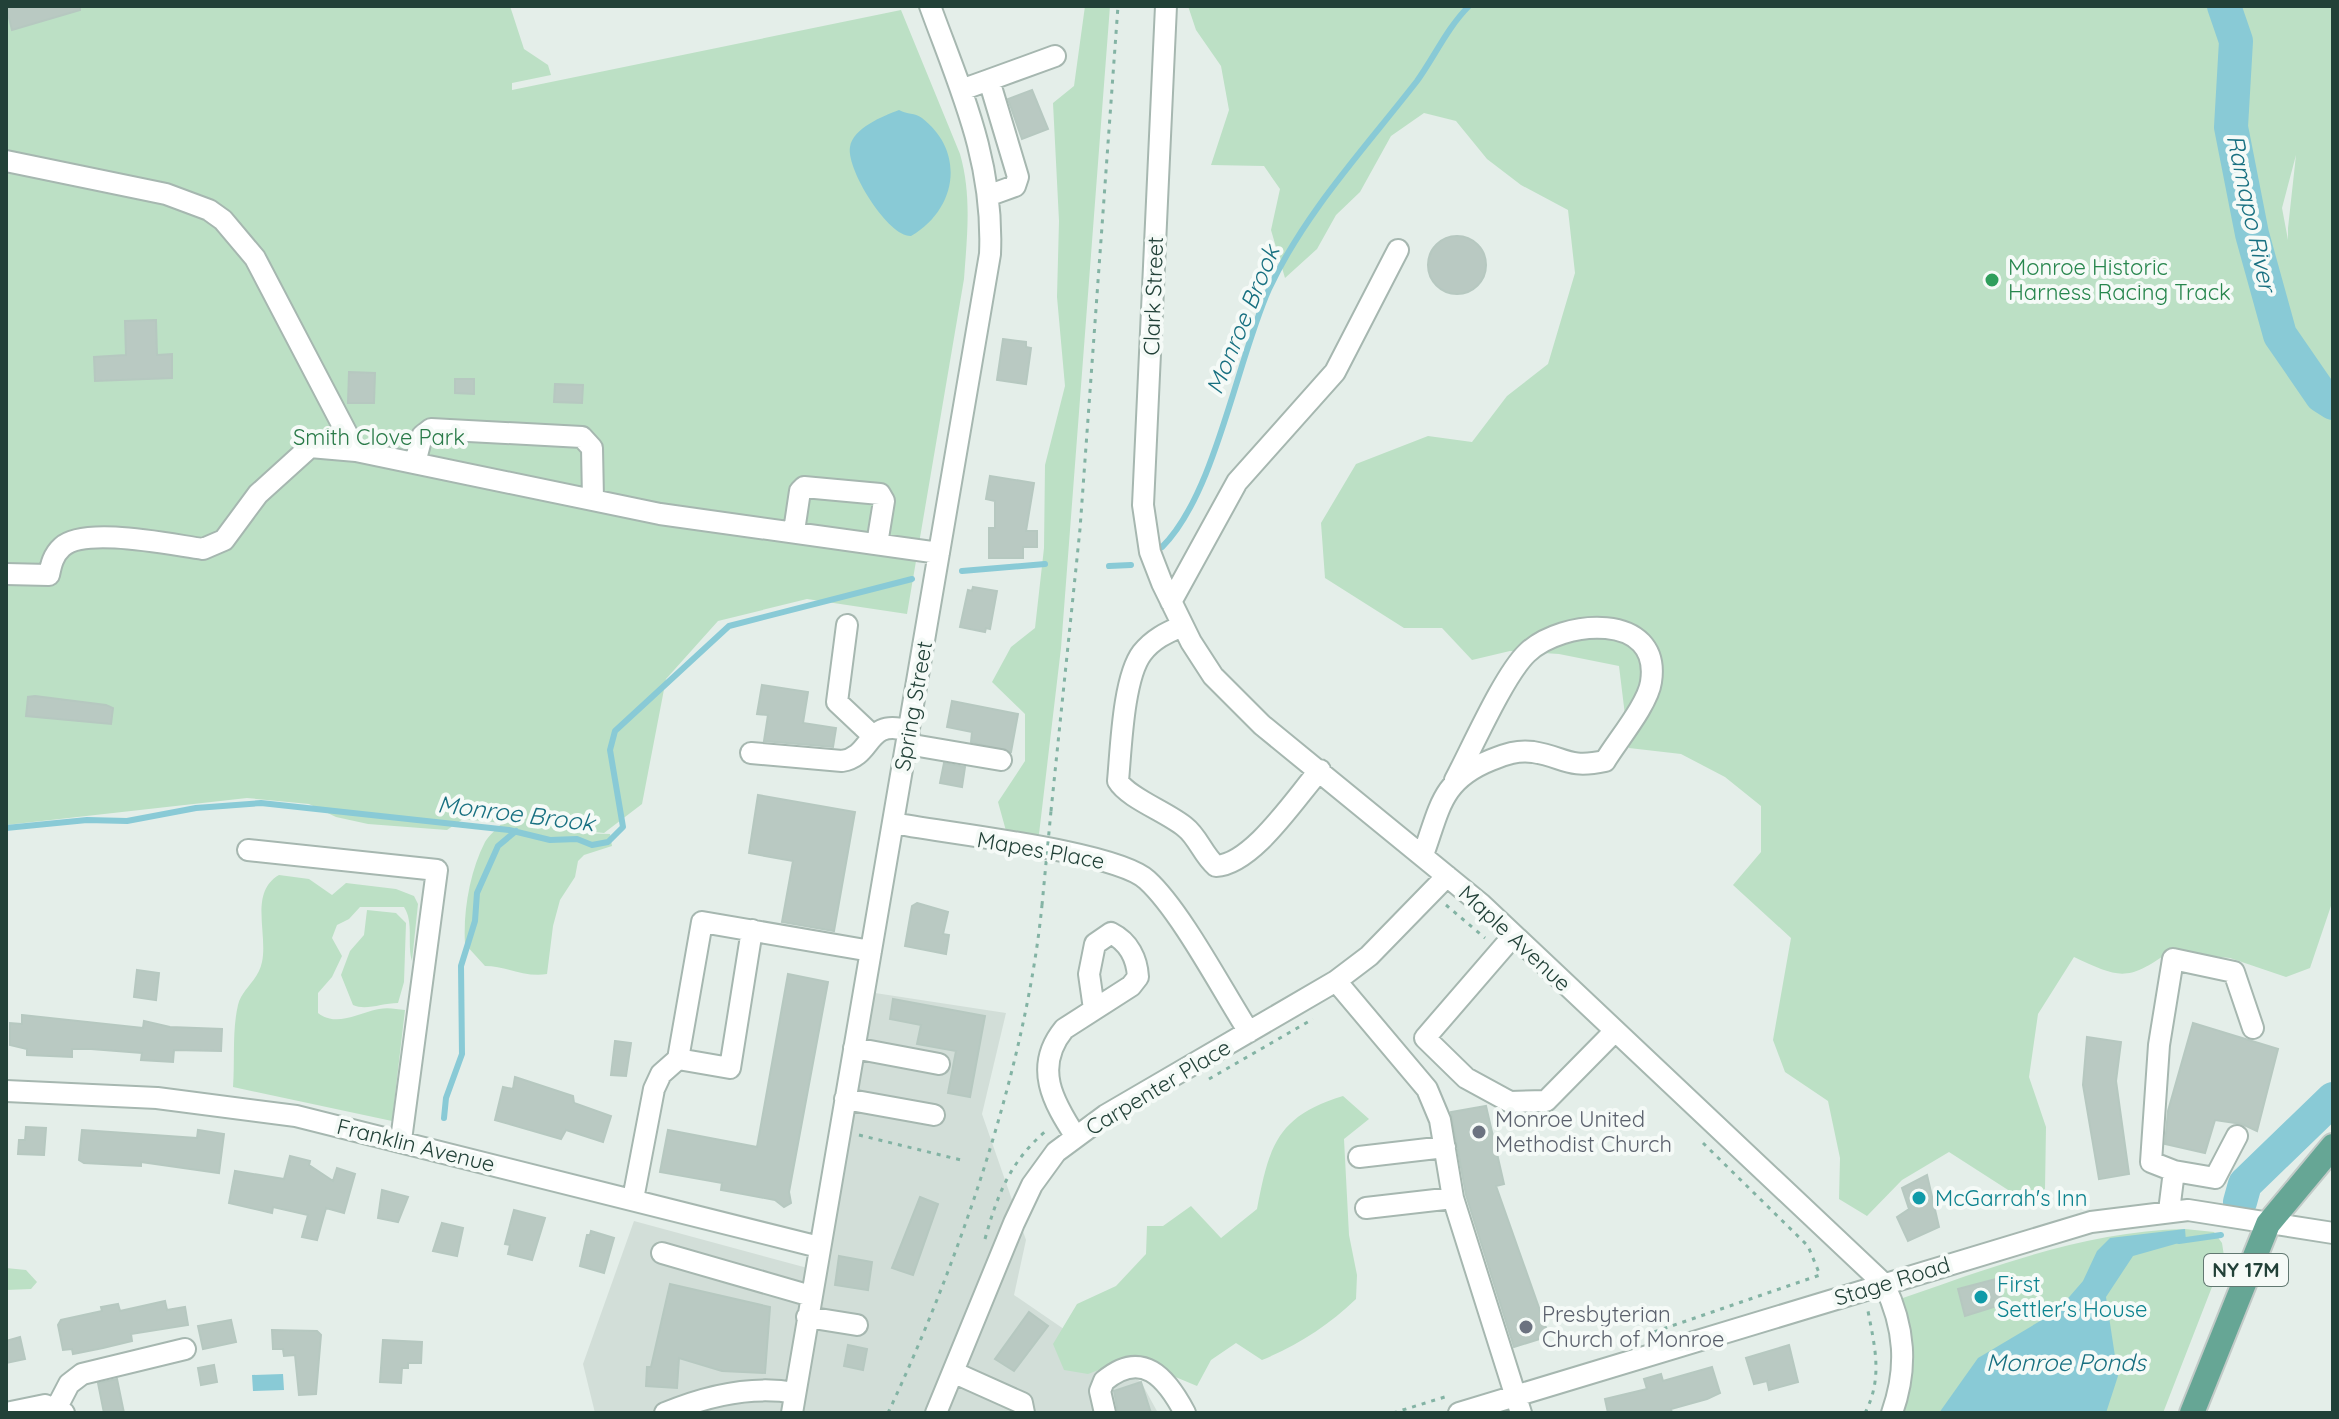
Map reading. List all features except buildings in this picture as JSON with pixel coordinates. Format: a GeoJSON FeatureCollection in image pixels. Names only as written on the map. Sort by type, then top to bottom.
{"type":"FeatureCollection","features":[{"type":"Feature","properties":{"kind":"main road","name":"NY 17M"},"geometry":{"type":"LineString","coordinates":[[2192,1413],[2246,1270],[2268,1224],[2333,1146]]}},
{"type":"Feature","properties":{"kind":"street","name":"Spring Street"},"geometry":{"type":"LineString","coordinates":[[793,1403],[986,289],[990,195],[979,141],[930,6]]}},
{"type":"Feature","properties":{"kind":"street","name":"Clark Street"},"geometry":{"type":"LineString","coordinates":[[1166,6],[1143,505],[1150,552],[1166,593]]}},
{"type":"Feature","properties":{"kind":"street"},"geometry":{"type":"LineString","coordinates":[[961,90],[1055,56]]}},
{"type":"Feature","properties":{"kind":"street"},"geometry":{"type":"LineString","coordinates":[[989,80],[1018,177],[1013,187],[990,195]]}},
{"type":"Feature","properties":{"kind":"street"},"geometry":{"type":"LineString","coordinates":[[6,161],[166,194],[209,210],[223,220],[255,258],[356,451]]}},
{"type":"Feature","properties":{"kind":"street"},"geometry":{"type":"LineString","coordinates":[[1166,593],[1237,482],[1335,372],[1398,250]]}},
{"type":"Feature","properties":{"kind":"street"},"geometry":{"type":"LineString","coordinates":[[415,463],[422,436],[434,428],[582,437],[592,448],[593,499]]}},
{"type":"Feature","properties":{"kind":"street"},"geometry":{"type":"LineString","coordinates":[[13,574],[49,575],[55,555],[62,547],[85,538],[203,549],[218,545],[258,494],[310,447],[356,451],[660,514],[939,553]]}},
{"type":"Feature","properties":{"kind":"street"},"geometry":{"type":"LineString","coordinates":[[794,531],[802,488],[880,494],[884,501],[877,544]]}},
{"type":"Feature","properties":{"kind":"street","name":"Maple Avenue"},"geometry":{"type":"LineString","coordinates":[[1166,593],[1213,676],[1262,725],[1423,855],[1514,935],[1884,1284]]}},
{"type":"Feature","properties":{"kind":"street"},"geometry":{"type":"LineString","coordinates":[[847,625],[837,702],[872,735]]}},
{"type":"Feature","properties":{"kind":"street"},"geometry":{"type":"LineString","coordinates":[[1182,626],[1158,637],[1139,656],[1125,706],[1118,781],[1125,792],[1158,806],[1189,830],[1216,866],[1229,865],[1247,854],[1320,770]]}},
{"type":"Feature","properties":{"kind":"street"},"geometry":{"type":"LineString","coordinates":[[1423,855],[1455,780],[1526,653],[1549,637],[1581,628],[1611,627],[1627,633],[1640,644],[1649,659],[1651,682],[1605,761],[1571,766],[1535,752],[1512,752],[1473,767],[1455,780]]}},
{"type":"Feature","properties":{"kind":"street"},"geometry":{"type":"LineString","coordinates":[[751,753],[842,761],[855,757],[872,735],[888,727],[908,738],[1001,760]]}},
{"type":"Feature","properties":{"kind":"street","name":"Mapes Place"},"geometry":{"type":"LineString","coordinates":[[893,823],[1096,858],[1137,872],[1166,902],[1249,1032]]}},
{"type":"Feature","properties":{"kind":"street"},"geometry":{"type":"LineString","coordinates":[[248,850],[437,870],[401,1140]]}},
{"type":"Feature","properties":{"kind":"street","name":"Carpenter Place"},"geometry":{"type":"LineString","coordinates":[[936,1413],[1032,1185],[1056,1152],[1106,1115],[1336,981],[1369,956],[1447,876]]}},
{"type":"Feature","properties":{"kind":"street"},"geometry":{"type":"LineString","coordinates":[[633,1199],[654,1089],[661,1074],[678,1059],[702,922],[871,951]]}},
{"type":"Feature","properties":{"kind":"street"},"geometry":{"type":"LineString","coordinates":[[678,1059],[730,1068],[752,930]]}},
{"type":"Feature","properties":{"kind":"street"},"geometry":{"type":"LineString","coordinates":[[1514,935],[1425,1038],[1456,1068],[1510,1102],[1546,1101],[1614,1032]]}},
{"type":"Feature","properties":{"kind":"street"},"geometry":{"type":"LineString","coordinates":[[2237,1136],[2215,1178],[2174,1171],[2151,1162],[2159,1045],[2173,959],[2234,972],[2253,1028]]}},
{"type":"Feature","properties":{"kind":"street"},"geometry":{"type":"LineString","coordinates":[[1336,981],[1427,1089],[1440,1120],[1453,1198],[1518,1405]]}},
{"type":"Feature","properties":{"kind":"street"},"geometry":{"type":"LineString","coordinates":[[1076,1137],[1050,1095],[1048,1067],[1057,1037],[1094,1009]]}},
{"type":"Feature","properties":{"kind":"street"},"geometry":{"type":"LineString","coordinates":[[854,1048],[939,1064]]}},
{"type":"Feature","properties":{"kind":"street","name":"Franklin Avenue"},"geometry":{"type":"LineString","coordinates":[[6,1091],[231,1105],[401,1140],[819,1247]]}},
{"type":"Feature","properties":{"kind":"street"},"geometry":{"type":"LineString","coordinates":[[845,1099],[934,1115]]}},
{"type":"Feature","properties":{"kind":"street"},"geometry":{"type":"LineString","coordinates":[[1359,1157],[1445,1147]]}},
{"type":"Feature","properties":{"kind":"street"},"geometry":{"type":"LineString","coordinates":[[2169,1211],[2174,1171]]}},
{"type":"Feature","properties":{"kind":"street"},"geometry":{"type":"LineString","coordinates":[[1366,1208],[1453,1198]]}},
{"type":"Feature","properties":{"kind":"street","name":"Stage Road"},"geometry":{"type":"LineString","coordinates":[[1459,1413],[1518,1405],[1884,1284],[2091,1222],[2188,1210],[2333,1233]]}},
{"type":"Feature","properties":{"kind":"street"},"geometry":{"type":"LineString","coordinates":[[662,1253],[857,1325]]}},
{"type":"Feature","properties":{"kind":"street"},"geometry":{"type":"LineString","coordinates":[[1884,1284],[1900,1323],[1904,1365],[1892,1413]]}},
{"type":"Feature","properties":{"kind":"street"},"geometry":{"type":"LineString","coordinates":[[6,1413],[45,1405],[60,1410],[69,1384],[82,1374],[185,1349]]}},
{"type":"Feature","properties":{"kind":"street"},"geometry":{"type":"LineString","coordinates":[[1105,1413],[1100,1391],[1104,1381],[1132,1365],[1145,1367],[1159,1376],[1185,1413]]}},
{"type":"Feature","properties":{"kind":"street"},"geometry":{"type":"LineString","coordinates":[[955,1373],[1006,1393],[1022,1403],[1024,1413]]}},
{"type":"Feature","properties":{"kind":"street"},"geometry":{"type":"LineString","coordinates":[[665,1413],[713,1397],[770,1389],[793,1403]]}},
{"type":"Feature","properties":{"kind":"path"},"geometry":{"type":"LineString","coordinates":[[888,1413],[945,1280],[993,1130],[1037,951],[1080,529],[1118,6]]}},
{"type":"Feature","properties":{"kind":"path"},"geometry":{"type":"LineString","coordinates":[[859,1135],[961,1160]]}},
{"type":"Feature","properties":{"kind":"path"},"geometry":{"type":"LineString","coordinates":[[1863,1308],[1868,1311],[1879,1365],[1873,1397],[1865,1413]]}},
{"type":"Feature","properties":{"kind":"shaded area"},"geometry":{"type":"Polygon","coordinates":[[[875,993],[1006,1013],[982,1114],[1026,1240],[1014,1295],[1141,1382],[1158,1413],[595,1413],[583,1364],[634,1221],[826,1273],[875,993]]]}},
{"type":"Feature","properties":{"kind":"green space","name":"Smith Clove Park"},"geometry":{"type":"Polygon","coordinates":[[[6,6],[510,6],[524,49],[548,65],[551,75],[512,83],[512,90],[901,10],[960,154],[968,216],[964,279],[907,614],[807,599],[718,621],[666,679],[642,804],[604,833],[576,830],[575,833],[610,834],[612,846],[584,855],[578,861],[575,877],[560,900],[547,974],[485,966],[465,944],[466,905],[475,866],[485,842],[502,823],[463,819],[447,830],[368,824],[336,817],[309,804],[247,798],[6,825],[6,6]]]}},
{"type":"Feature","properties":{"kind":"green space"},"geometry":{"type":"Polygon","coordinates":[[[1085,6],[1110,6],[1061,648],[1039,834],[1032,841],[1008,838],[998,802],[1025,761],[1025,714],[992,682],[1011,647],[1035,628],[1044,548],[1045,465],[1065,386],[1057,297],[1059,221],[1053,103],[1074,86],[1085,6]]]}},
{"type":"Feature","properties":{"kind":"green space"},"geometry":{"type":"Polygon","coordinates":[[[1188,6],[2333,6],[2333,900],[2310,968],[2286,977],[2230,958],[2169,952],[2143,968],[2123,974],[2074,957],[2038,1014],[2029,1077],[2046,1127],[2045,1189],[2019,1197],[1949,1152],[1902,1180],[1867,1216],[1839,1199],[1840,1158],[1828,1101],[1785,1072],[1773,1040],[1791,938],[1733,885],[1761,852],[1761,806],[1725,777],[1681,754],[1629,748],[1619,666],[1559,654],[1510,651],[1472,660],[1442,628],[1404,628],[1325,578],[1321,523],[1356,464],[1428,436],[1472,442],[1507,396],[1548,364],[1575,273],[1568,210],[1521,185],[1487,159],[1456,121],[1424,113],[1391,136],[1360,192],[1336,215],[1317,249],[1285,278],[1271,230],[1280,189],[1264,166],[1211,165],[1229,110],[1221,66],[1196,30],[1188,6]],[[2296,155],[2282,208],[2288,240],[2296,155]]]}},
{"type":"Feature","properties":{"kind":"green space"},"geometry":{"type":"Polygon","coordinates":[[[279,875],[309,879],[332,895],[346,883],[396,889],[414,896],[418,904],[412,961],[409,919],[404,907],[360,907],[349,919],[337,925],[332,938],[342,956],[332,977],[318,993],[318,1013],[333,1019],[382,1008],[405,1010],[392,1121],[233,1087],[238,1005],[260,969],[263,951],[262,903],[270,882],[279,875]]]}},
{"type":"Feature","properties":{"kind":"green space"},"geometry":{"type":"Polygon","coordinates":[[[367,910],[396,913],[406,923],[404,982],[398,1003],[369,1007],[353,1005],[341,975],[350,951],[364,935],[367,910]]]}},
{"type":"Feature","properties":{"kind":"green space"},"geometry":{"type":"Polygon","coordinates":[[[1343,1096],[1369,1119],[1344,1139],[1349,1235],[1357,1275],[1356,1299],[1312,1334],[1262,1360],[1236,1343],[1211,1360],[1197,1386],[1130,1358],[1088,1374],[1064,1370],[1053,1344],[1077,1304],[1116,1286],[1146,1254],[1147,1226],[1163,1226],[1191,1206],[1221,1238],[1257,1209],[1272,1151],[1290,1124],[1303,1113],[1343,1096]]]}},
{"type":"Feature","properties":{"kind":"green space"},"geometry":{"type":"Polygon","coordinates":[[[2185,1229],[2214,1232],[2222,1243],[2224,1256],[2163,1413],[1904,1413],[1909,1383],[1900,1299],[2005,1263],[2075,1244],[2111,1236],[2185,1229]]]}},
{"type":"Feature","properties":{"kind":"green space"},"geometry":{"type":"Polygon","coordinates":[[[6,1268],[26,1270],[37,1282],[31,1289],[6,1290],[6,1268]]]}},
{"type":"Feature","properties":{"kind":"water"},"geometry":{"type":"Polygon","coordinates":[[[899,110],[919,116],[936,132],[950,163],[946,196],[938,211],[911,236],[891,226],[870,200],[855,170],[850,147],[857,134],[870,124],[899,110]]]}},
{"type":"Feature","properties":{"kind":"water","name":"Monroe Ponds"},"geometry":{"type":"Polygon","coordinates":[[[2185,1229],[2186,1241],[2133,1256],[2106,1297],[2118,1376],[2106,1413],[1939,1413],[1978,1358],[2057,1311],[2083,1281],[2097,1251],[2110,1238],[2185,1229]]]}},
{"type":"Feature","properties":{"kind":"water"},"geometry":{"type":"Polygon","coordinates":[[[283,1374],[284,1390],[253,1391],[252,1375],[283,1374]]]}},
{"type":"Feature","properties":{"kind":"waterway","name":"Monroe Brook"},"geometry":{"type":"LineString","coordinates":[[1162,547],[1181,524],[1197,495],[1257,318],[1284,261],[1318,207],[1417,81],[1469,6]]}},
{"type":"Feature","properties":{"kind":"waterway","name":"Ramapo River"},"geometry":{"type":"LineString","coordinates":[[2224,6],[2236,41],[2231,127],[2252,234],[2280,335],[2322,396],[2333,403]]}},
{"type":"Feature","properties":{"kind":"waterway","name":"Monroe Brook"},"geometry":{"type":"LineString","coordinates":[[962,571],[1045,564]]}},
{"type":"Feature","properties":{"kind":"waterway","name":"Monroe Brook"},"geometry":{"type":"LineString","coordinates":[[1109,566],[1131,565]]}},
{"type":"Feature","properties":{"kind":"waterway","name":"Monroe Brook"},"geometry":{"type":"LineString","coordinates":[[6,828],[87,820],[127,821],[196,808],[261,803],[509,830],[550,840],[577,839],[592,845],[608,842],[623,827],[610,750],[615,731],[729,626],[912,579]]}},
{"type":"Feature","properties":{"kind":"waterway"},"geometry":{"type":"LineString","coordinates":[[444,1118],[446,1098],[462,1054],[461,966],[475,921],[477,893],[498,846],[516,831]]}},
{"type":"Feature","properties":{"kind":"waterway","name":"Ramapo River"},"geometry":{"type":"LineString","coordinates":[[2240,1202],[2245,1184],[2333,1099]]}},
{"type":"Feature","properties":{"kind":"waterway","name":"Ramapo River"},"geometry":{"type":"LineString","coordinates":[[2179,1241],[2221,1235]]}},
{"type":"Feature","properties":{"kind":"place","name":"Monroe Historic Harness Racing Track"},"geometry":{"type":"Point","coordinates":[1992,280]}},
{"type":"Feature","properties":{"kind":"place","name":"Monroe United Methodist Church"},"geometry":{"type":"Point","coordinates":[1479,1132]}},
{"type":"Feature","properties":{"kind":"place","name":"McGarrah's Inn"},"geometry":{"type":"Point","coordinates":[1919,1198]}},
{"type":"Feature","properties":{"kind":"place","name":"First Settler's House"},"geometry":{"type":"Point","coordinates":[1981,1297]}},
{"type":"Feature","properties":{"kind":"place","name":"Presbyterian Church of Monroe"},"geometry":{"type":"Point","coordinates":[1526,1327]}}]}
